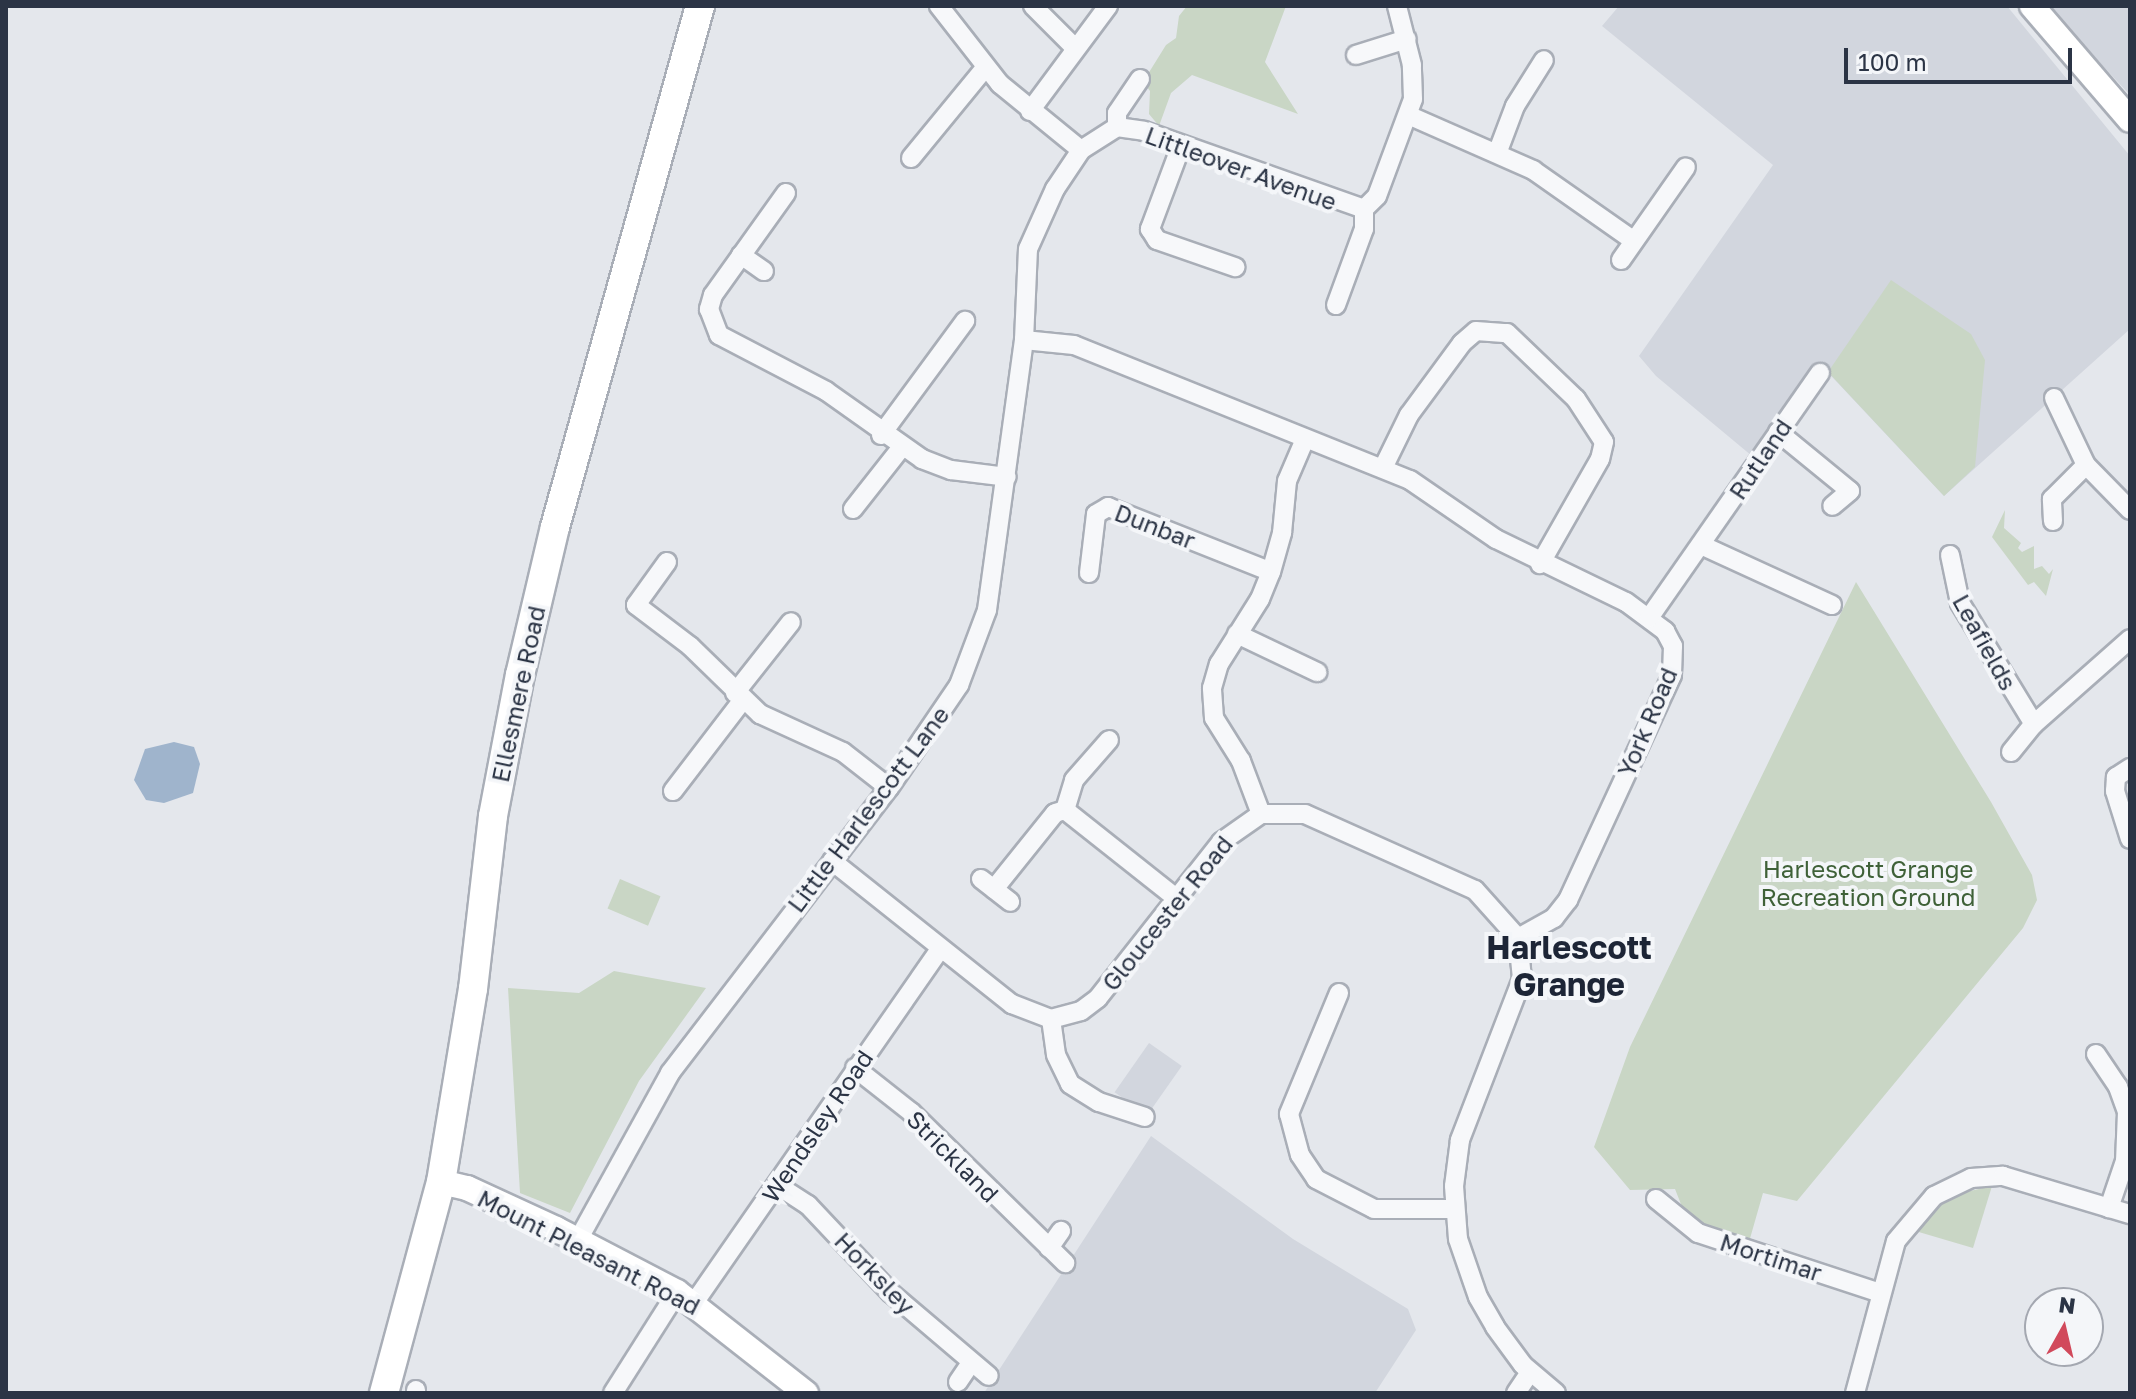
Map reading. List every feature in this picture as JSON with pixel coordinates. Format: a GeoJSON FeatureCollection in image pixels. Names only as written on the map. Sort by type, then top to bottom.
{"type":"FeatureCollection","features":[{"type":"Feature","properties":{"kind":"main road","name":"Ellesmere Road"},"geometry":{"type":"LineString","coordinates":[[384,1393],[441,1182],[473,989],[493,816],[520,675],[555,527],[700,6]]}},
{"type":"Feature","properties":{"kind":"street"},"geometry":{"type":"LineString","coordinates":[[939,6],[985,68],[1030,111],[1081,150]]}},
{"type":"Feature","properties":{"kind":"street"},"geometry":{"type":"LineString","coordinates":[[1033,6],[1075,48]]}},
{"type":"Feature","properties":{"kind":"street"},"geometry":{"type":"LineString","coordinates":[[1030,111],[1108,6]]}},
{"type":"Feature","properties":{"kind":"street"},"geometry":{"type":"LineString","coordinates":[[1333,294],[1364,229],[1364,209],[1377,196],[1408,115],[1413,82],[1407,39],[1397,6]]}},
{"type":"Feature","properties":{"kind":"street"},"geometry":{"type":"LineString","coordinates":[[2032,6],[2130,120]]}},
{"type":"Feature","properties":{"kind":"street"},"geometry":{"type":"LineString","coordinates":[[1356,55],[1407,39]]}},
{"type":"Feature","properties":{"kind":"street"},"geometry":{"type":"LineString","coordinates":[[1498,151],[1515,106],[1544,60]]}},
{"type":"Feature","properties":{"kind":"street"},"geometry":{"type":"LineString","coordinates":[[911,158],[985,68]]}},
{"type":"Feature","properties":{"kind":"street"},"geometry":{"type":"LineString","coordinates":[[1117,127],[1117,113],[1140,79]]}},
{"type":"Feature","properties":{"kind":"street"},"geometry":{"type":"LineString","coordinates":[[1408,115],[1498,151],[1634,241]]}},
{"type":"Feature","properties":{"kind":"street","name":"Littleover Avenue"},"geometry":{"type":"LineString","coordinates":[[1117,127],[1364,209]]}},
{"type":"Feature","properties":{"kind":"street","name":"Little Harlescott Lane"},"geometry":{"type":"LineString","coordinates":[[578,1240],[670,1073],[935,726],[973,652],[987,610],[1007,477],[1024,340],[1028,249],[1042,212],[1081,150],[1117,127]]}},
{"type":"Feature","properties":{"kind":"street"},"geometry":{"type":"LineString","coordinates":[[1181,146],[1150,229],[1157,240],[1228,258]]}},
{"type":"Feature","properties":{"kind":"street"},"geometry":{"type":"LineString","coordinates":[[1621,260],[1686,167]]}},
{"type":"Feature","properties":{"kind":"street"},"geometry":{"type":"LineString","coordinates":[[786,193],[726,275],[709,309],[719,335],[826,391],[901,448],[951,470],[1007,477]]}},
{"type":"Feature","properties":{"kind":"street"},"geometry":{"type":"LineString","coordinates":[[741,255],[764,271]]}},
{"type":"Feature","properties":{"kind":"street"},"geometry":{"type":"LineString","coordinates":[[881,435],[965,321]]}},
{"type":"Feature","properties":{"kind":"street"},"geometry":{"type":"LineString","coordinates":[[1383,468],[1409,415],[1462,343],[1476,331],[1507,333],[1592,417],[1604,442],[1600,459],[1540,564]]}},
{"type":"Feature","properties":{"kind":"street","name":"York Road"},"geometry":{"type":"LineString","coordinates":[[1024,340],[1074,345],[1383,468],[1435,494],[1486,533],[1540,564],[1649,618],[1673,646],[1672,675],[1568,900],[1554,918],[1518,938]]}},
{"type":"Feature","properties":{"kind":"street","name":"Rutland"},"geometry":{"type":"LineString","coordinates":[[1649,618],[1820,373]]}},
{"type":"Feature","properties":{"kind":"street"},"geometry":{"type":"LineString","coordinates":[[2054,398],[2086,465],[2130,510]]}},
{"type":"Feature","properties":{"kind":"street"},"geometry":{"type":"LineString","coordinates":[[1778,432],[1855,486],[1832,506]]}},
{"type":"Feature","properties":{"kind":"street"},"geometry":{"type":"LineString","coordinates":[[1305,439],[1290,470],[1282,533],[1271,572],[1215,677],[1213,715],[1241,761],[1261,814],[1305,814],[1450,878],[1492,904],[1518,938],[1522,979],[1466,1118],[1455,1163],[1454,1209],[1459,1245],[1478,1297],[1530,1372],[1556,1393]]}},
{"type":"Feature","properties":{"kind":"street"},"geometry":{"type":"LineString","coordinates":[[853,509],[901,448]]}},
{"type":"Feature","properties":{"kind":"street"},"geometry":{"type":"LineString","coordinates":[[2053,521],[2046,498],[2086,465]]}},
{"type":"Feature","properties":{"kind":"street","name":"Dunbar"},"geometry":{"type":"LineString","coordinates":[[1089,573],[1096,514],[1108,507],[1271,572]]}},
{"type":"Feature","properties":{"kind":"street"},"geometry":{"type":"LineString","coordinates":[[1701,545],[1832,605]]}},
{"type":"Feature","properties":{"kind":"street","name":"Leafields"},"geometry":{"type":"LineString","coordinates":[[1950,555],[1960,603],[2034,724]]}},
{"type":"Feature","properties":{"kind":"street"},"geometry":{"type":"LineString","coordinates":[[667,562],[636,605],[711,664],[738,697],[777,726],[843,752],[889,788]]}},
{"type":"Feature","properties":{"kind":"street"},"geometry":{"type":"LineString","coordinates":[[673,791],[791,622]]}},
{"type":"Feature","properties":{"kind":"street"},"geometry":{"type":"LineString","coordinates":[[1237,634],[1317,672]]}},
{"type":"Feature","properties":{"kind":"street"},"geometry":{"type":"LineString","coordinates":[[2011,752],[2034,724],[2130,639]]}},
{"type":"Feature","properties":{"kind":"street"},"geometry":{"type":"LineString","coordinates":[[1065,810],[1074,780],[1109,740]]}},
{"type":"Feature","properties":{"kind":"street"},"geometry":{"type":"LineString","coordinates":[[2130,768],[2116,777],[2115,791],[2130,839]]}},
{"type":"Feature","properties":{"kind":"street"},"geometry":{"type":"LineString","coordinates":[[1010,902],[988,884],[1055,813],[1065,810]]}},
{"type":"Feature","properties":{"kind":"street"},"geometry":{"type":"LineString","coordinates":[[1065,810],[1176,898]]}},
{"type":"Feature","properties":{"kind":"street","name":"Gloucester Road"},"geometry":{"type":"LineString","coordinates":[[1051,1019],[1081,1011],[1098,998],[1229,834],[1261,814]]}},
{"type":"Feature","properties":{"kind":"street"},"geometry":{"type":"LineString","coordinates":[[832,861],[1012,1004],[1051,1019],[1056,1055],[1070,1084],[1099,1102],[1145,1117]]}},
{"type":"Feature","properties":{"kind":"street","name":"Wendsley Road"},"geometry":{"type":"LineString","coordinates":[[613,1393],[777,1185],[940,949]]}},
{"type":"Feature","properties":{"kind":"street"},"geometry":{"type":"LineString","coordinates":[[1339,993],[1289,1114],[1291,1136],[1300,1155],[1316,1179],[1374,1209],[1454,1209]]}},
{"type":"Feature","properties":{"kind":"street"},"geometry":{"type":"LineString","coordinates":[[2096,1054],[2118,1087],[2127,1112],[2125,1161],[2109,1208]]}},
{"type":"Feature","properties":{"kind":"street","name":"Strickland"},"geometry":{"type":"LineString","coordinates":[[855,1068],[911,1112],[1065,1263]]}},
{"type":"Feature","properties":{"kind":"street"},"geometry":{"type":"LineString","coordinates":[[1855,1393],[1888,1260],[1907,1222],[1956,1183],[1990,1175],[2015,1177],[2130,1214]]}},
{"type":"Feature","properties":{"kind":"street","name":"Mount Pleasant Road"},"geometry":{"type":"LineString","coordinates":[[441,1182],[467,1188],[578,1240],[686,1297],[806,1393]]}},
{"type":"Feature","properties":{"kind":"street","name":"Horksley"},"geometry":{"type":"LineString","coordinates":[[777,1185],[808,1205],[891,1293],[989,1376]]}},
{"type":"Feature","properties":{"kind":"street","name":"Mortimar"},"geometry":{"type":"LineString","coordinates":[[1669,1202],[1698,1233],[1880,1293]]}},
{"type":"Feature","properties":{"kind":"street"},"geometry":{"type":"LineString","coordinates":[[1049,1248],[1061,1231]]}},
{"type":"Feature","properties":{"kind":"street"},"geometry":{"type":"LineString","coordinates":[[958,1382],[971,1363]]}},
{"type":"Feature","properties":{"kind":"street"},"geometry":{"type":"LineString","coordinates":[[1516,1393],[1530,1372]]}},
{"type":"Feature","properties":{"kind":"shaded area"},"geometry":{"type":"Polygon","coordinates":[[[1619,6],[2007,6],[2130,156],[2130,329],[1944,496],[1820,364],[1752,456],[1656,376],[1639,356],[1773,165],[1602,26],[1619,6]]]}},
{"type":"Feature","properties":{"kind":"shaded area"},"geometry":{"type":"Polygon","coordinates":[[[2047,6],[2130,6],[2130,95],[2047,6]]]}},
{"type":"Feature","properties":{"kind":"shaded area"},"geometry":{"type":"Polygon","coordinates":[[[1149,1043],[1182,1066],[1147,1115],[1115,1092],[1149,1043]]]}},
{"type":"Feature","properties":{"kind":"shaded area"},"geometry":{"type":"Polygon","coordinates":[[[1151,1136],[1293,1239],[1408,1309],[1416,1330],[1375,1393],[984,1393],[1151,1136]]]}},
{"type":"Feature","properties":{"kind":"green space"},"geometry":{"type":"Polygon","coordinates":[[[1187,6],[1286,6],[1265,62],[1298,114],[1192,75],[1171,93],[1159,126],[1149,114],[1150,91],[1143,82],[1166,45],[1176,38],[1179,16],[1187,6]]]}},
{"type":"Feature","properties":{"kind":"green space"},"geometry":{"type":"Polygon","coordinates":[[[1891,280],[1971,334],[1985,360],[1975,467],[1944,496],[1828,372],[1891,280]]]}},
{"type":"Feature","properties":{"kind":"green space"},"geometry":{"type":"Polygon","coordinates":[[[2005,510],[2004,528],[2021,543],[2018,548],[2022,552],[2034,546],[2034,569],[2042,566],[2049,574],[2053,569],[2046,596],[2034,582],[2028,585],[1992,537],[2005,510]]]}},
{"type":"Feature","properties":{"kind":"green space","name":"Harlescott Grange Recreation Ground"},"geometry":{"type":"Polygon","coordinates":[[[1856,582],[1991,802],[2032,875],[2037,900],[2023,928],[1797,1201],[1763,1193],[1749,1242],[1688,1222],[1675,1189],[1630,1190],[1594,1147],[1630,1047],[1856,582]]]}},
{"type":"Feature","properties":{"kind":"green space"},"geometry":{"type":"Polygon","coordinates":[[[620,879],[661,896],[648,926],[607,908],[620,879]]]}},
{"type":"Feature","properties":{"kind":"green space"},"geometry":{"type":"Polygon","coordinates":[[[614,971],[706,988],[639,1081],[570,1213],[520,1193],[508,988],[579,993],[614,971]]]}},
{"type":"Feature","properties":{"kind":"green space"},"geometry":{"type":"Polygon","coordinates":[[[1992,1186],[1973,1248],[1912,1230],[1928,1209],[1948,1196],[1992,1186]]]}},
{"type":"Feature","properties":{"kind":"water"},"geometry":{"type":"Polygon","coordinates":[[[174,742],[194,747],[200,764],[193,793],[164,803],[146,800],[134,780],[145,749],[174,742]]]}},
{"type":"Feature","properties":{"kind":"district","name":"Harlescott Grange"},"geometry":{"type":"Point","coordinates":[1569,966]}}]}
